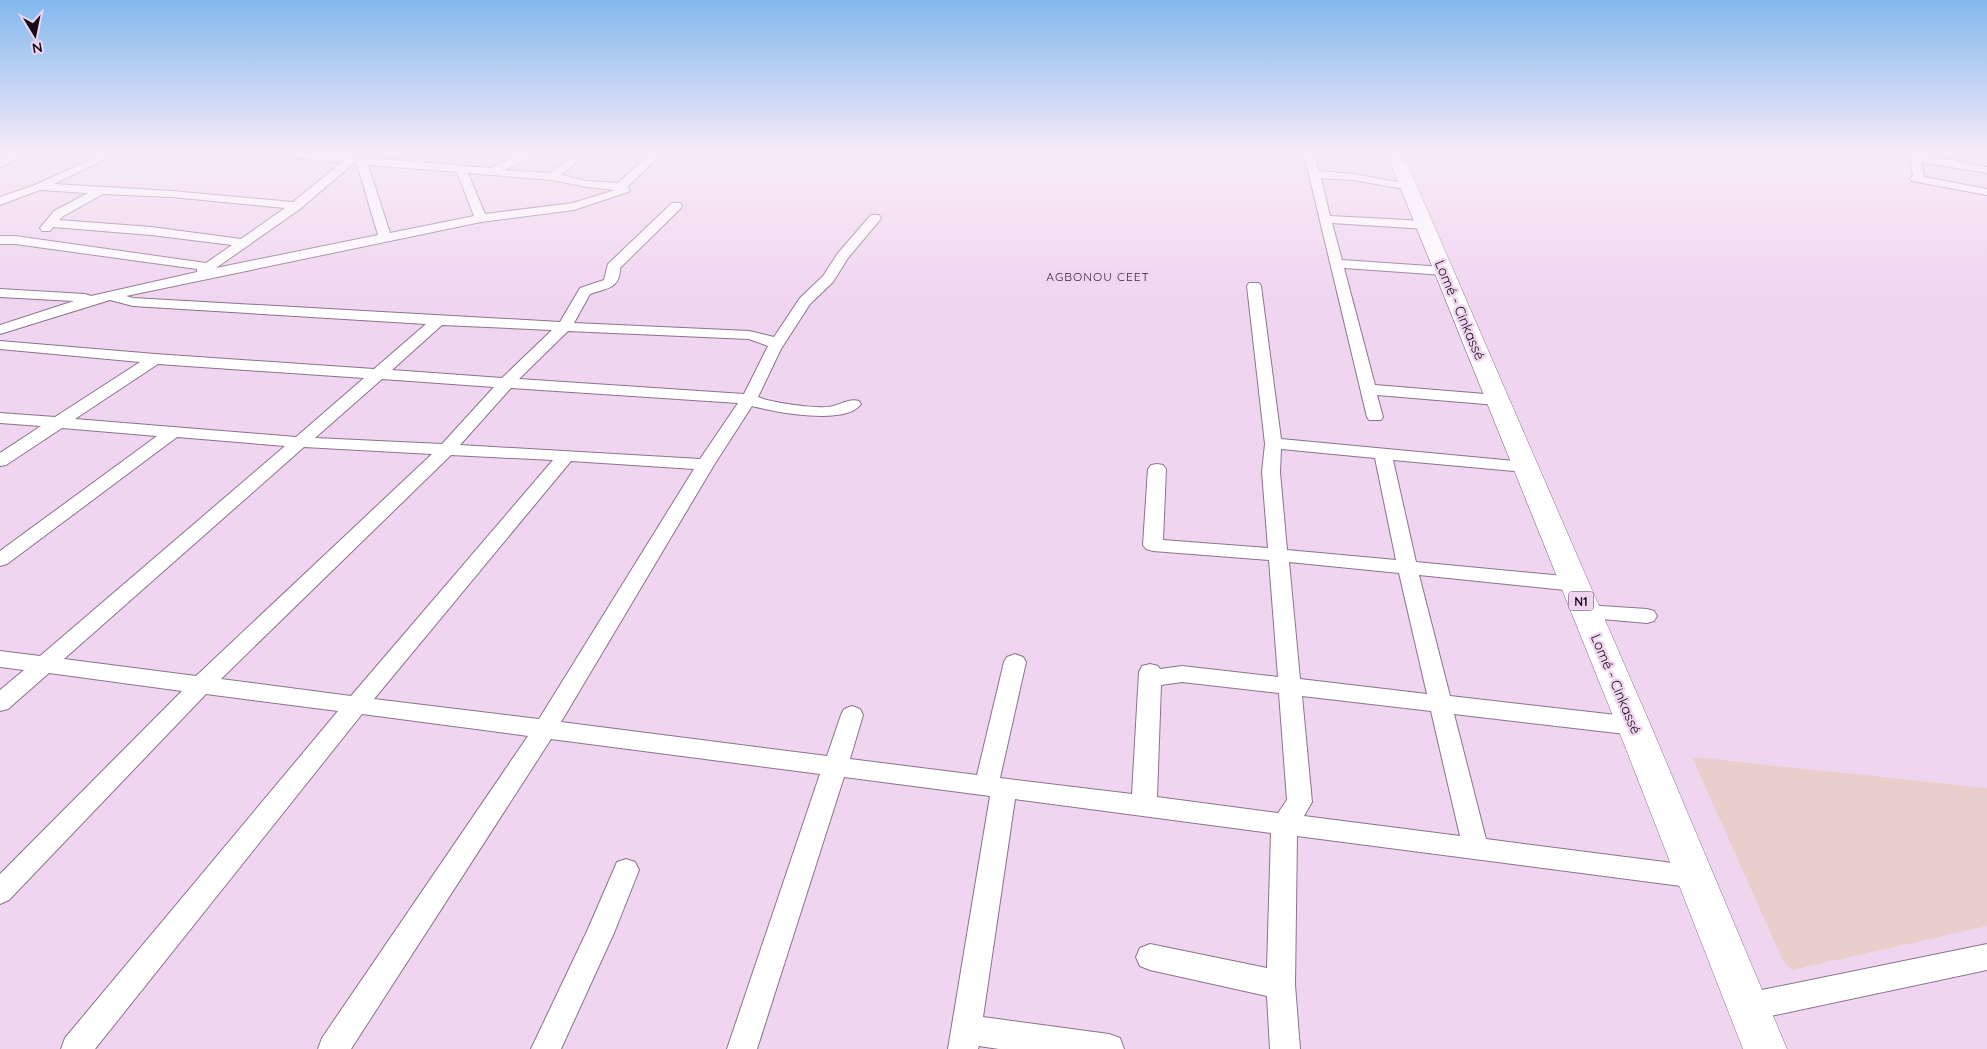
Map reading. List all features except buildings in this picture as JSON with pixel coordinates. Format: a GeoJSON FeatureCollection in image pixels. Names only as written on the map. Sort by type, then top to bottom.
{"type":"FeatureCollection","features":[{"type":"Feature","properties":{"kind":"highway","name":"Lomé - Cinkassé"},"geometry":{"type":"LineString","coordinates":[[1416,203],[1634,726],[1765,1049]]}},
{"type":"Feature","properties":{"kind":"street"},"geometry":{"type":"LineString","coordinates":[[15,240],[46,228],[58,214],[78,203]]}},
{"type":"Feature","properties":{"kind":"street"},"geometry":{"type":"LineString","coordinates":[[265,203],[296,206]]}},
{"type":"Feature","properties":{"kind":"street"},"geometry":{"type":"LineString","coordinates":[[192,277],[245,243],[300,203]]}},
{"type":"Feature","properties":{"kind":"street"},"geometry":{"type":"LineString","coordinates":[[370,203],[385,237]]}},
{"type":"Feature","properties":{"kind":"street"},"geometry":{"type":"LineString","coordinates":[[475,203],[481,218]]}},
{"type":"Feature","properties":{"kind":"street"},"geometry":{"type":"LineString","coordinates":[[0,330],[102,298],[192,277],[481,218],[585,203]]}},
{"type":"Feature","properties":{"kind":"street"},"geometry":{"type":"LineString","coordinates":[[1321,203],[1375,417]]}},
{"type":"Feature","properties":{"kind":"street"},"geometry":{"type":"LineString","coordinates":[[0,892],[201,685],[444,451],[508,381],[564,327],[585,291],[609,283],[613,278],[613,267],[676,206]]}},
{"type":"Feature","properties":{"kind":"street"},"geometry":{"type":"LineString","coordinates":[[334,1049],[545,729],[705,466],[749,399],[776,345],[805,301],[828,279],[843,256],[875,218]]}},
{"type":"Feature","properties":{"kind":"street"},"geometry":{"type":"LineString","coordinates":[[1325,220],[1425,225]]}},
{"type":"Feature","properties":{"kind":"street"},"geometry":{"type":"LineString","coordinates":[[50,223],[151,231],[245,243]]}},
{"type":"Feature","properties":{"kind":"street"},"geometry":{"type":"LineString","coordinates":[[0,240],[15,240],[83,252],[124,255],[208,267]]}},
{"type":"Feature","properties":{"kind":"street"},"geometry":{"type":"LineString","coordinates":[[1337,264],[1444,271]]}},
{"type":"Feature","properties":{"kind":"street"},"geometry":{"type":"LineString","coordinates":[[1254,286],[1273,443],[1271,472],[1288,685],[1300,802],[1284,824],[1281,985],[1285,1049]]}},
{"type":"Feature","properties":{"kind":"street"},"geometry":{"type":"LineString","coordinates":[[0,293],[102,298],[132,302],[439,321],[748,335],[766,339],[776,345]]}},
{"type":"Feature","properties":{"kind":"street"},"geometry":{"type":"LineString","coordinates":[[0,703],[439,321]]}},
{"type":"Feature","properties":{"kind":"street"},"geometry":{"type":"LineString","coordinates":[[0,345],[155,358],[749,399],[759,405],[807,413],[841,410],[853,404]]}},
{"type":"Feature","properties":{"kind":"street"},"geometry":{"type":"LineString","coordinates":[[0,461],[155,358]]}},
{"type":"Feature","properties":{"kind":"street"},"geometry":{"type":"LineString","coordinates":[[1368,389],[1497,400]]}},
{"type":"Feature","properties":{"kind":"street"},"geometry":{"type":"LineString","coordinates":[[0,418],[299,442],[566,456],[705,466]]}},
{"type":"Feature","properties":{"kind":"street"},"geometry":{"type":"LineString","coordinates":[[0,560],[173,432]]}},
{"type":"Feature","properties":{"kind":"street"},"geometry":{"type":"LineString","coordinates":[[1273,443],[1525,467]]}},
{"type":"Feature","properties":{"kind":"street"},"geometry":{"type":"LineString","coordinates":[[1383,454],[1407,567],[1476,849]]}},
{"type":"Feature","properties":{"kind":"street"},"geometry":{"type":"LineString","coordinates":[[76,1049],[356,705],[566,456]]}},
{"type":"Feature","properties":{"kind":"street"},"geometry":{"type":"LineString","coordinates":[[1157,469],[1153,545],[1279,555],[1574,584]]}},
{"type":"Feature","properties":{"kind":"street"},"geometry":{"type":"LineString","coordinates":[[1586,612],[1647,616]]}},
{"type":"Feature","properties":{"kind":"street"},"geometry":{"type":"LineString","coordinates":[[0,659],[1696,877]]}},
{"type":"Feature","properties":{"kind":"street"},"geometry":{"type":"LineString","coordinates":[[1016,662],[995,787],[965,1040],[1109,1049]]}},
{"type":"Feature","properties":{"kind":"street"},"geometry":{"type":"LineString","coordinates":[[1144,806],[1150,675],[1182,674],[1288,685],[1634,726]]}},
{"type":"Feature","properties":{"kind":"street"},"geometry":{"type":"LineString","coordinates":[[742,1049],[852,715]]}},
{"type":"Feature","properties":{"kind":"street"},"geometry":{"type":"LineString","coordinates":[[546,1049],[600,934],[626,870]]}},
{"type":"Feature","properties":{"kind":"street"},"geometry":{"type":"LineString","coordinates":[[1150,957],[1281,985]]}},
{"type":"Feature","properties":{"kind":"street"},"geometry":{"type":"LineString","coordinates":[[1747,1007],[1987,957]]}},
{"type":"Feature","properties":{"kind":"shaded area"},"geometry":{"type":"Polygon","coordinates":[[[1692,757],[1987,788],[1987,926],[1792,970],[1784,963],[1692,757]]]}},
{"type":"Feature","properties":{"kind":"district","name":"AGBONOU CEET"},"geometry":{"type":"Point","coordinates":[1098,276]}}]}
